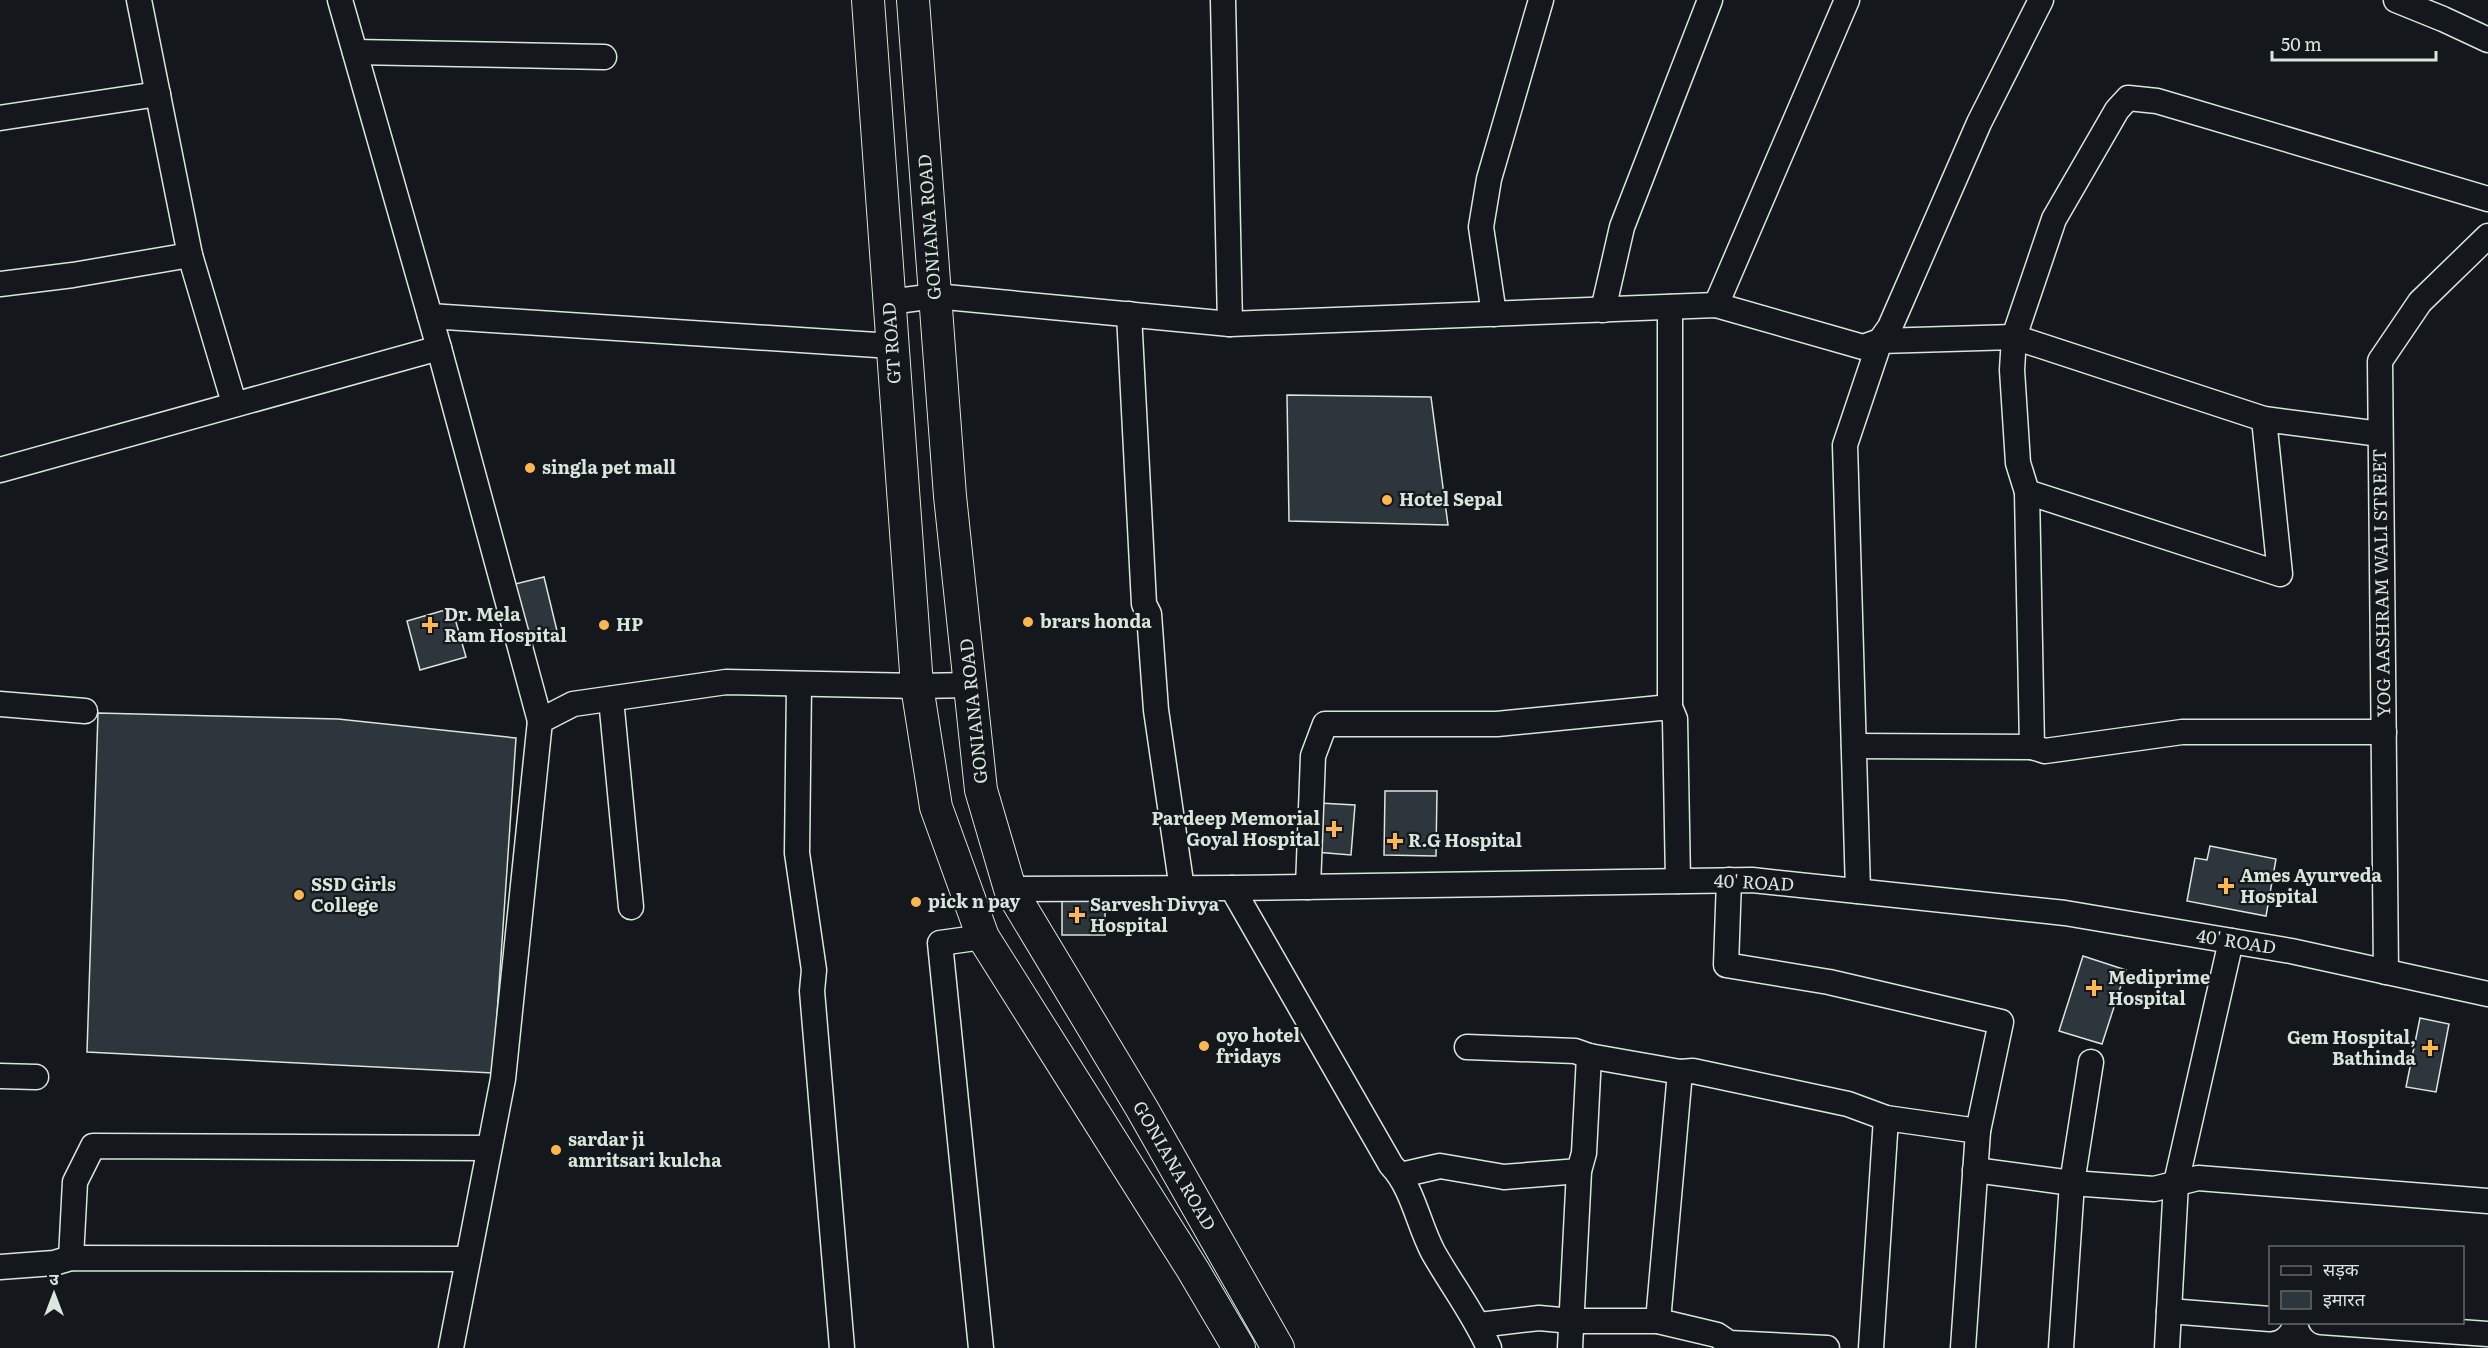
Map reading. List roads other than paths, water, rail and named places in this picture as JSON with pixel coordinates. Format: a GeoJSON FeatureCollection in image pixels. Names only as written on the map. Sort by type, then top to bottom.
{"type":"FeatureCollection","features":[{"type":"Feature","properties":{"kind":"main road","name":"GT ROAD"},"geometry":{"type":"LineString","coordinates":[[868,0],[917,686]]}},
{"type":"Feature","properties":{"kind":"main road","name":"GONIANA ROAD"},"geometry":{"type":"LineString","coordinates":[[912,0],[950,496],[981,790],[1010,889],[1141,1107],[1278,1348]]}},
{"type":"Feature","properties":{"kind":"main road","name":"GONIANA ROAD"},"geometry":{"type":"LineString","coordinates":[[917,686],[936,807],[984,937],[1193,1270],[1239,1348]]}},
{"type":"Feature","properties":{"kind":"street"},"geometry":{"type":"LineString","coordinates":[[139,0],[190,255],[234,404]]}},
{"type":"Feature","properties":{"kind":"street"},"geometry":{"type":"LineString","coordinates":[[340,0],[439,348],[540,721],[502,1078],[451,1348]]}},
{"type":"Feature","properties":{"kind":"street"},"geometry":{"type":"LineString","coordinates":[[1223,0],[1230,324]]}},
{"type":"Feature","properties":{"kind":"street"},"geometry":{"type":"LineString","coordinates":[[1494,314],[1480,227],[1489,179],[1541,0]]}},
{"type":"Feature","properties":{"kind":"street"},"geometry":{"type":"LineString","coordinates":[[1603,310],[1622,227],[1710,0]]}},
{"type":"Feature","properties":{"kind":"street"},"geometry":{"type":"LineString","coordinates":[[1716,305],[1847,0]]}},
{"type":"Feature","properties":{"kind":"street"},"geometry":{"type":"LineString","coordinates":[[1858,891],[1845,445],[1880,341],[1890,327],[1979,123],[2041,0]]}},
{"type":"Feature","properties":{"kind":"street"},"geometry":{"type":"LineString","coordinates":[[2396,0],[2448,9],[2488,40]]}},
{"type":"Feature","properties":{"kind":"street"},"geometry":{"type":"LineString","coordinates":[[355,52],[604,57]]}},
{"type":"Feature","properties":{"kind":"street"},"geometry":{"type":"LineString","coordinates":[[0,118],[158,94]]}},
{"type":"Feature","properties":{"kind":"street"},"geometry":{"type":"LineString","coordinates":[[2032,747],[2027,492],[2018,463],[2012,370],[2014,337],[2054,219],[2117,110],[2128,98],[2157,101],[2488,199]]}},
{"type":"Feature","properties":{"kind":"street","name":"YOG AASHRAM WALI STREET"},"geometry":{"type":"LineString","coordinates":[[2386,972],[2380,361],[2420,303],[2488,236]]}},
{"type":"Feature","properties":{"kind":"street"},"geometry":{"type":"LineString","coordinates":[[0,284],[190,255]]}},
{"type":"Feature","properties":{"kind":"street"},"geometry":{"type":"LineString","coordinates":[[889,303],[935,296],[1230,324],[1716,305],[1863,347],[1880,341],[2014,337],[2264,419],[2380,434]]}},
{"type":"Feature","properties":{"kind":"street"},"geometry":{"type":"LineString","coordinates":[[1670,307],[1670,707],[1675,719],[1678,881]]}},
{"type":"Feature","properties":{"kind":"street"},"geometry":{"type":"LineString","coordinates":[[1129,315],[1144,604],[1149,614],[1156,710],[1182,889]]}},
{"type":"Feature","properties":{"kind":"street"},"geometry":{"type":"LineString","coordinates":[[430,316],[892,346]]}},
{"type":"Feature","properties":{"kind":"street"},"geometry":{"type":"LineString","coordinates":[[0,470],[439,348]]}},
{"type":"Feature","properties":{"kind":"street"},"geometry":{"type":"LineString","coordinates":[[2027,492],[2280,574],[2264,419]]}},
{"type":"Feature","properties":{"kind":"street"},"geometry":{"type":"LineString","coordinates":[[540,721],[573,704],[726,682],[971,685]]}},
{"type":"Feature","properties":{"kind":"street"},"geometry":{"type":"LineString","coordinates":[[799,684],[797,853],[814,970],[812,991],[842,1348]]}},
{"type":"Feature","properties":{"kind":"street"},"geometry":{"type":"LineString","coordinates":[[611,699],[631,908]]}},
{"type":"Feature","properties":{"kind":"street"},"geometry":{"type":"LineString","coordinates":[[0,704],[85,711]]}},
{"type":"Feature","properties":{"kind":"street"},"geometry":{"type":"LineString","coordinates":[[1308,887],[1313,756],[1325,724],[1497,724],[1670,707]]}},
{"type":"Feature","properties":{"kind":"street"},"geometry":{"type":"LineString","coordinates":[[1854,746],[2032,747],[2045,751],[2182,732],[2384,732]]}},
{"type":"Feature","properties":{"kind":"street"},"geometry":{"type":"LineString","coordinates":[[1729,880],[1726,964],[1829,982],[2001,1022],[1978,1131],[1963,1348]]}},
{"type":"Feature","properties":{"kind":"street","name":"40' ROAD"},"geometry":{"type":"LineString","coordinates":[[1010,889],[1182,889],[1752,880],[2065,913],[2291,951],[2488,994]]}},
{"type":"Feature","properties":{"kind":"street"},"geometry":{"type":"LineString","coordinates":[[1232,888],[1391,1165],[1401,1175],[1433,1251],[1479,1325],[1489,1348]]}},
{"type":"Feature","properties":{"kind":"street"},"geometry":{"type":"LineString","coordinates":[[981,1348],[940,943],[984,937]]}},
{"type":"Feature","properties":{"kind":"street"},"geometry":{"type":"LineString","coordinates":[[2167,1348],[2176,1184],[2231,941]]}},
{"type":"Feature","properties":{"kind":"street"},"geometry":{"type":"LineString","coordinates":[[1467,1047],[1575,1051],[1589,1056],[1680,1072],[1693,1071],[1848,1104],[1886,1118],[1978,1131]]}},
{"type":"Feature","properties":{"kind":"street"},"geometry":{"type":"LineString","coordinates":[[1570,1348],[1579,1172],[1584,1153],[1589,1056]]}},
{"type":"Feature","properties":{"kind":"street"},"geometry":{"type":"LineString","coordinates":[[2061,1348],[2072,1184],[2091,1062]]}},
{"type":"Feature","properties":{"kind":"street"},"geometry":{"type":"LineString","coordinates":[[1658,1322],[1680,1072]]}},
{"type":"Feature","properties":{"kind":"street"},"geometry":{"type":"LineString","coordinates":[[0,1076],[36,1077]]}},
{"type":"Feature","properties":{"kind":"street"},"geometry":{"type":"LineString","coordinates":[[1871,1348],[1886,1118]]}},
{"type":"Feature","properties":{"kind":"street"},"geometry":{"type":"LineString","coordinates":[[71,1258],[75,1182],[93,1146],[489,1148]]}},
{"type":"Feature","properties":{"kind":"street"},"geometry":{"type":"LineString","coordinates":[[1401,1175],[1440,1166],[1504,1177],[1579,1172]]}},
{"type":"Feature","properties":{"kind":"street"},"geometry":{"type":"LineString","coordinates":[[1975,1170],[2072,1184],[2154,1189],[2198,1178],[2488,1201]]}},
{"type":"Feature","properties":{"kind":"street"},"geometry":{"type":"LineString","coordinates":[[0,1267],[54,1263],[71,1258],[468,1259]]}},
{"type":"Feature","properties":{"kind":"street"},"geometry":{"type":"LineString","coordinates":[[2169,1311],[2269,1319]]}},
{"type":"Feature","properties":{"kind":"street"},"geometry":{"type":"LineString","coordinates":[[1479,1325],[1539,1318],[1572,1322],[1658,1322],[1717,1335],[1729,1346],[1827,1348]]}},
{"type":"Feature","properties":{"kind":"street"},"geometry":{"type":"LineString","coordinates":[[2336,1324],[2488,1334]]}},
{"type":"Feature","properties":{"kind":"place","name":"singla pet mall"},"geometry":{"type":"Point","coordinates":[530,468]}},
{"type":"Feature","properties":{"kind":"place","name":"Hotel Sepal"},"geometry":{"type":"Point","coordinates":[1387,500]}},
{"type":"Feature","properties":{"kind":"place","name":"brars honda"},"geometry":{"type":"Point","coordinates":[1028,622]}},
{"type":"Feature","properties":{"kind":"place","name":"Dr. Mela Ram Hospital"},"geometry":{"type":"Point","coordinates":[430,625]}},
{"type":"Feature","properties":{"kind":"place","name":"HP"},"geometry":{"type":"Point","coordinates":[604,625]}},
{"type":"Feature","properties":{"kind":"place","name":"Pardeep Memorial Goyal Hospital"},"geometry":{"type":"Point","coordinates":[1334,829]}},
{"type":"Feature","properties":{"kind":"place","name":"R.G Hospital"},"geometry":{"type":"Point","coordinates":[1395,841]}},
{"type":"Feature","properties":{"kind":"place","name":"Ames Ayurveda Hospital"},"geometry":{"type":"Point","coordinates":[2226,886]}},
{"type":"Feature","properties":{"kind":"place","name":"SSD Girls College"},"geometry":{"type":"Point","coordinates":[299,895]}},
{"type":"Feature","properties":{"kind":"place","name":"pick n pay"},"geometry":{"type":"Point","coordinates":[916,902]}},
{"type":"Feature","properties":{"kind":"place","name":"Sarvesh Divya Hospital"},"geometry":{"type":"Point","coordinates":[1077,915]}},
{"type":"Feature","properties":{"kind":"place","name":"Mediprime Hospital"},"geometry":{"type":"Point","coordinates":[2094,988]}},
{"type":"Feature","properties":{"kind":"place","name":"oyo hotel fridays"},"geometry":{"type":"Point","coordinates":[1204,1046]}},
{"type":"Feature","properties":{"kind":"place","name":"Gem Hospital, Bathinda"},"geometry":{"type":"Point","coordinates":[2430,1048]}},
{"type":"Feature","properties":{"kind":"place","name":"sardar ji amritsari kulcha"},"geometry":{"type":"Point","coordinates":[556,1150]}}]}
